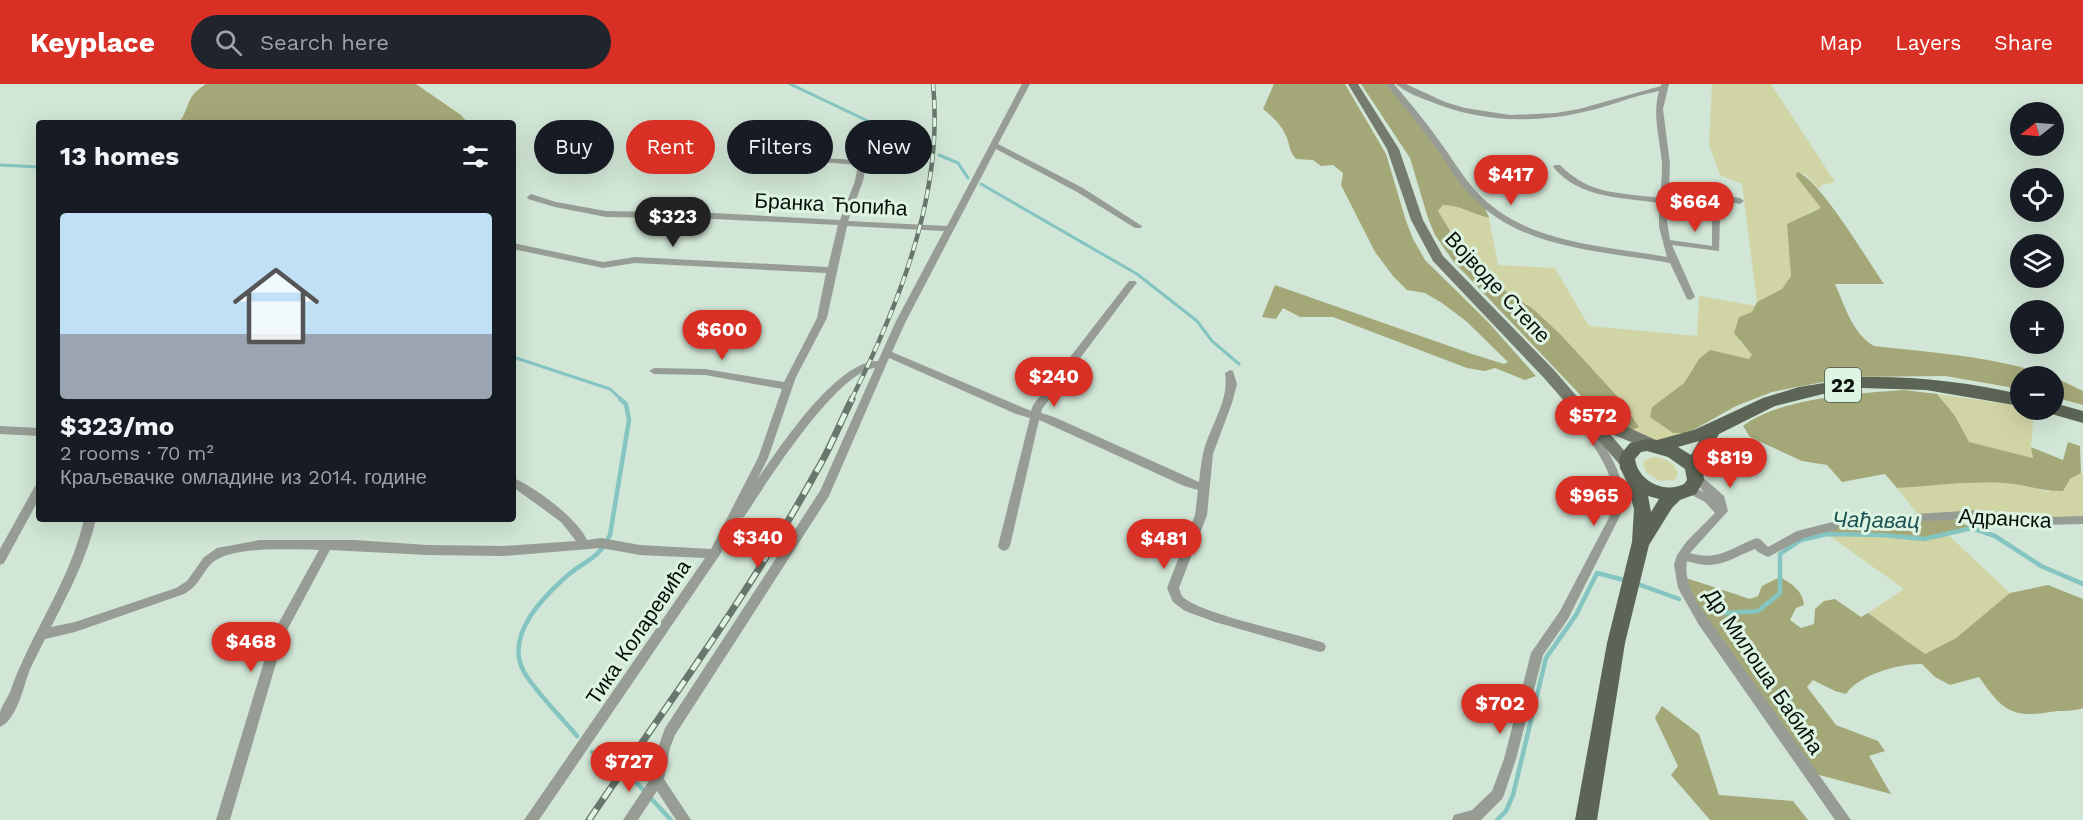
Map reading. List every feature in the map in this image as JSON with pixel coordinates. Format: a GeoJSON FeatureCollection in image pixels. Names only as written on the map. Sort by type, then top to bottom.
{"type":"FeatureCollection","features":[{"type":"Feature","properties":{"kind":"main road","name":"22"},"geometry":{"type":"LineString","coordinates":[[1630,470],[1629,453],[1635,447],[1656,445],[1713,430],[1752,409],[1794,394],[1852,384],[1934,385],[2010,398]]}},
{"type":"Feature","properties":{"kind":"main road"},"geometry":{"type":"LineString","coordinates":[[2064,412],[2083,417]]}},
{"type":"Feature","properties":{"kind":"main road"},"geometry":{"type":"LineString","coordinates":[[1641,543],[1666,503],[1689,483],[1698,457],[1713,430]]}},
{"type":"Feature","properties":{"kind":"main road"},"geometry":{"type":"LineString","coordinates":[[1656,445],[1681,455],[1689,483]]}},
{"type":"Feature","properties":{"kind":"main road"},"geometry":{"type":"LineString","coordinates":[[1630,470],[1650,489],[1689,483]]}},
{"type":"Feature","properties":{"kind":"main road"},"geometry":{"type":"LineString","coordinates":[[1586,820],[1616,643],[1641,543],[1643,509],[1630,470]]}},
{"type":"Feature","properties":{"kind":"street"},"geometry":{"type":"LineString","coordinates":[[631,819],[655,783],[670,732],[825,493],[901,321],[1026,84]]}},
{"type":"Feature","properties":{"kind":"street","name":"Војводе Степе"},"geometry":{"type":"LineString","coordinates":[[1353,84],[1393,149],[1417,220],[1432,249],[1460,283],[1583,411],[1630,470]]}},
{"type":"Feature","properties":{"kind":"street"},"geometry":{"type":"LineString","coordinates":[[1390,84],[1416,114],[1466,184],[1483,203],[1506,218],[1533,233],[1569,244],[1608,252],[1643,254],[1675,261]]}},
{"type":"Feature","properties":{"kind":"street"},"geometry":{"type":"LineString","coordinates":[[1400,84],[1460,110],[1525,118],[1580,111],[1665,86],[1659,112],[1659,132],[1666,175],[1663,228],[1690,297]]}},
{"type":"Feature","properties":{"kind":"street"},"geometry":{"type":"LineString","coordinates":[[993,145],[1107,205],[1138,226]]}},
{"type":"Feature","properties":{"kind":"street"},"geometry":{"type":"LineString","coordinates":[[1557,167],[1572,182],[1592,191],[1663,201]]}},
{"type":"Feature","properties":{"kind":"street"},"geometry":{"type":"LineString","coordinates":[[40,634],[75,627],[180,591],[192,584],[208,560],[221,552],[260,545],[504,551],[600,543],[614,547],[714,554],[763,458],[788,386],[807,343],[822,318],[843,223],[860,174]]}},
{"type":"Feature","properties":{"kind":"street"},"geometry":{"type":"LineString","coordinates":[[1665,189],[1740,201]]}},
{"type":"Feature","properties":{"kind":"street","name":"Бранка Ћопића"},"geometry":{"type":"LineString","coordinates":[[531,196],[555,204],[606,214],[714,216],[951,229]]}},
{"type":"Feature","properties":{"kind":"street"},"geometry":{"type":"LineString","coordinates":[[1667,242],[1716,249],[1716,216]]}},
{"type":"Feature","properties":{"kind":"street"},"geometry":{"type":"LineString","coordinates":[[516,247],[603,265],[635,260],[831,270]]}},
{"type":"Feature","properties":{"kind":"street"},"geometry":{"type":"LineString","coordinates":[[1004,546],[1035,415],[1040,403],[1132,283]]}},
{"type":"Feature","properties":{"kind":"street"},"geometry":{"type":"LineString","coordinates":[[885,359],[924,368],[997,402],[1035,415],[1204,488]]}},
{"type":"Feature","properties":{"kind":"street","name":"Тика Коларевића"},"geometry":{"type":"LineString","coordinates":[[531,820],[822,401],[855,373],[885,359]]}},
{"type":"Feature","properties":{"kind":"street"},"geometry":{"type":"LineString","coordinates":[[654,371],[705,372],[788,386]]}},
{"type":"Feature","properties":{"kind":"street"},"geometry":{"type":"LineString","coordinates":[[1230,373],[1232,384],[1227,403],[1208,454],[1201,515],[1173,588],[1177,599],[1189,607],[1215,617],[1320,647]]}},
{"type":"Feature","properties":{"kind":"street"},"geometry":{"type":"LineString","coordinates":[[1459,820],[1476,816],[1497,795],[1510,759],[1537,653],[1564,615],[1614,520],[1621,502],[1617,478],[1580,418],[1572,399]]}},
{"type":"Feature","properties":{"kind":"street","name":"Војводе Степе"},"geometry":{"type":"LineString","coordinates":[[1583,411],[1610,427],[1656,445]]}},
{"type":"Feature","properties":{"kind":"street"},"geometry":{"type":"LineString","coordinates":[[0,430],[36,432]]}},
{"type":"Feature","properties":{"kind":"street"},"geometry":{"type":"LineString","coordinates":[[1683,555],[1721,513],[1709,499],[1689,483]]}},
{"type":"Feature","properties":{"kind":"street"},"geometry":{"type":"LineString","coordinates":[[516,484],[573,527],[582,539],[583,545]]}},
{"type":"Feature","properties":{"kind":"street"},"geometry":{"type":"LineString","coordinates":[[0,560],[36,494]]}},
{"type":"Feature","properties":{"kind":"street","name":"Адранска"},"geometry":{"type":"LineString","coordinates":[[1683,555],[1700,561],[1719,562],[1739,549],[1757,543],[1768,552],[1802,534],[1823,527],[1911,518],[1980,514],[2048,521],[2083,520]]}},
{"type":"Feature","properties":{"kind":"street"},"geometry":{"type":"LineString","coordinates":[[0,721],[12,703],[40,634],[76,559],[89,522]]}},
{"type":"Feature","properties":{"kind":"street"},"geometry":{"type":"LineString","coordinates":[[223,820],[278,635],[327,545]]}},
{"type":"Feature","properties":{"kind":"street","name":"Др Милоша Бабића"},"geometry":{"type":"LineString","coordinates":[[1683,555],[1680,576],[1696,612],[1833,808],[1844,820]]}},
{"type":"Feature","properties":{"kind":"street"},"geometry":{"type":"LineString","coordinates":[[655,783],[684,820]]}},
{"type":"Feature","properties":{"kind":"green space"},"geometry":{"type":"Polygon","coordinates":[[[206,84],[416,84],[465,120],[181,120],[191,97],[206,84]]]}},
{"type":"Feature","properties":{"kind":"green space"},"geometry":{"type":"Polygon","coordinates":[[[1274,84],[1345,84],[1386,154],[1406,221],[1425,260],[1488,322],[1536,376],[1525,380],[1495,368],[1485,371],[1467,368],[1333,317],[1300,317],[1283,308],[1276,319],[1262,317],[1275,285],[1472,354],[1504,364],[1508,362],[1466,321],[1442,303],[1425,293],[1407,290],[1393,276],[1375,252],[1341,185],[1343,173],[1333,165],[1321,166],[1313,160],[1296,159],[1281,127],[1263,109],[1274,84]]]}},
{"type":"Feature","properties":{"kind":"green space"},"geometry":{"type":"Polygon","coordinates":[[[1361,84],[1390,84],[1483,203],[1489,218],[1449,205],[1443,205],[1438,211],[1461,249],[1509,294],[1532,308],[1560,334],[1618,397],[1639,427],[1629,431],[1608,422],[1453,261],[1435,235],[1410,158],[1361,84]]]}},
{"type":"Feature","properties":{"kind":"green space"},"geometry":{"type":"Polygon","coordinates":[[[1712,84],[1771,84],[1835,182],[1822,185],[1819,189],[1805,174],[1797,176],[1821,208],[1810,212],[1791,276],[1782,289],[1757,302],[1742,184],[1720,175],[1709,145],[1712,84]]]}},
{"type":"Feature","properties":{"kind":"green space"},"geometry":{"type":"Polygon","coordinates":[[[1797,172],[1818,189],[1884,284],[1835,284],[1850,318],[1866,341],[1874,346],[1941,353],[2016,366],[2010,366],[2010,387],[1945,376],[1849,377],[1772,392],[1736,406],[1688,433],[1673,433],[1650,417],[1652,407],[1684,383],[1699,359],[1710,350],[1749,359],[1752,355],[1734,333],[1739,317],[1752,312],[1757,302],[1782,289],[1791,276],[1787,224],[1821,208],[1796,176],[1797,172]]]}},
{"type":"Feature","properties":{"kind":"green space"},"geometry":{"type":"Polygon","coordinates":[[[1443,205],[1489,218],[1498,265],[1555,268],[1589,326],[1697,336],[1699,296],[1757,306],[1752,312],[1739,317],[1739,341],[1753,355],[1749,359],[1694,366],[1684,383],[1652,407],[1688,433],[1656,442],[1618,428],[1618,397],[1532,308],[1509,294],[1461,249],[1438,212],[1443,205]]]}},
{"type":"Feature","properties":{"kind":"green space"},"geometry":{"type":"Polygon","coordinates":[[[2064,382],[2083,391],[2083,405],[2064,400],[2064,382]]]}},
{"type":"Feature","properties":{"kind":"green space"},"geometry":{"type":"Polygon","coordinates":[[[1904,390],[1937,394],[1955,416],[1969,442],[2033,458],[2031,447],[2063,460],[2068,442],[2080,446],[2081,473],[2070,479],[2063,491],[1990,483],[1897,488],[1885,474],[1842,482],[1827,465],[1802,461],[1750,437],[1743,426],[1777,409],[1798,403],[1843,395],[1904,390]]]}},
{"type":"Feature","properties":{"kind":"green space"},"geometry":{"type":"Polygon","coordinates":[[[1937,394],[2010,404],[2010,420],[2033,420],[2031,447],[2034,458],[1968,442],[1955,416],[1937,394]]]}},
{"type":"Feature","properties":{"kind":"green space"},"geometry":{"type":"Polygon","coordinates":[[[1654,457],[1672,464],[1678,474],[1675,480],[1660,481],[1646,472],[1643,464],[1645,460],[1654,457]]]}},
{"type":"Feature","properties":{"kind":"green space"},"geometry":{"type":"Polygon","coordinates":[[[2083,473],[2083,520],[1980,514],[1920,517],[1897,488],[1993,482],[2049,492],[2083,473]]]}},
{"type":"Feature","properties":{"kind":"green space"},"geometry":{"type":"Polygon","coordinates":[[[1947,516],[1972,528],[1924,539],[1883,535],[1827,534],[1823,527],[1947,516]]]}},
{"type":"Feature","properties":{"kind":"green space"},"geometry":{"type":"Polygon","coordinates":[[[1946,533],[2010,593],[1956,638],[1925,654],[1868,613],[1904,589],[1827,534],[1924,539],[1946,533]]]}},
{"type":"Feature","properties":{"kind":"green space"},"geometry":{"type":"Polygon","coordinates":[[[1680,576],[1750,599],[1758,596],[1762,586],[1780,577],[1793,585],[1802,596],[1804,605],[1796,608],[1790,620],[1801,628],[1814,624],[1815,609],[1824,601],[1835,599],[1861,617],[1868,613],[1925,654],[1956,638],[2010,593],[2048,585],[2083,599],[2083,708],[2036,714],[2016,712],[2001,704],[1979,677],[1950,685],[1935,677],[1922,664],[1891,668],[1880,672],[1860,681],[1846,694],[1813,680],[1807,687],[1836,725],[1878,741],[1885,751],[1869,756],[1891,794],[1808,772],[1716,638],[1680,576]]]}},
{"type":"Feature","properties":{"kind":"green space"},"geometry":{"type":"Polygon","coordinates":[[[1662,706],[1699,734],[1719,795],[1793,801],[1808,820],[1710,820],[1671,775],[1678,766],[1655,718],[1662,706]]]}},
{"type":"Feature","properties":{"kind":"waterway"},"geometry":{"type":"LineString","coordinates":[[790,84],[866,120]]}},
{"type":"Feature","properties":{"kind":"waterway"},"geometry":{"type":"LineString","coordinates":[[939,155],[958,163],[968,178]]}},
{"type":"Feature","properties":{"kind":"waterway"},"geometry":{"type":"LineString","coordinates":[[0,165],[36,167]]}},
{"type":"Feature","properties":{"kind":"waterway"},"geometry":{"type":"LineString","coordinates":[[981,184],[1137,274],[1197,321],[1212,341],[1239,364]]}},
{"type":"Feature","properties":{"kind":"waterway"},"geometry":{"type":"LineString","coordinates":[[516,358],[610,389],[622,400]]}},
{"type":"Feature","properties":{"kind":"waterway"},"geometry":{"type":"LineString","coordinates":[[577,736],[541,696],[524,672],[519,658],[519,645],[529,618],[538,606],[568,575],[601,550],[610,535],[629,420],[626,404],[620,399]]}},
{"type":"Feature","properties":{"kind":"waterway","name":"Чађавац"},"geometry":{"type":"LineString","coordinates":[[1705,607],[1726,613],[1758,611],[1780,593],[1780,554],[1801,540],[1827,534],[1883,535],[1924,539],[1972,528],[1995,536],[2041,566],[2083,584]]}},
{"type":"Feature","properties":{"kind":"waterway","name":"Чађавац"},"geometry":{"type":"LineString","coordinates":[[1497,820],[1506,811],[1513,795],[1546,658],[1576,615],[1597,573],[1628,581]]}},
{"type":"Feature","properties":{"kind":"waterway","name":"Чађавац"},"geometry":{"type":"LineString","coordinates":[[1635,583],[1679,599]]}},
{"type":"Feature","properties":{"kind":"waterway"},"geometry":{"type":"LineString","coordinates":[[592,752],[605,766],[633,779],[671,820]]}},
{"type":"Feature","properties":{"kind":"railway"},"geometry":{"type":"LineString","coordinates":[[851,400],[886,326],[901,287],[925,207],[932,166],[935,125],[933,84]]}},
{"type":"Feature","properties":{"kind":"railway"},"geometry":{"type":"LineString","coordinates":[[589,820],[707,649],[764,561],[821,463],[852,399]]}}]}
